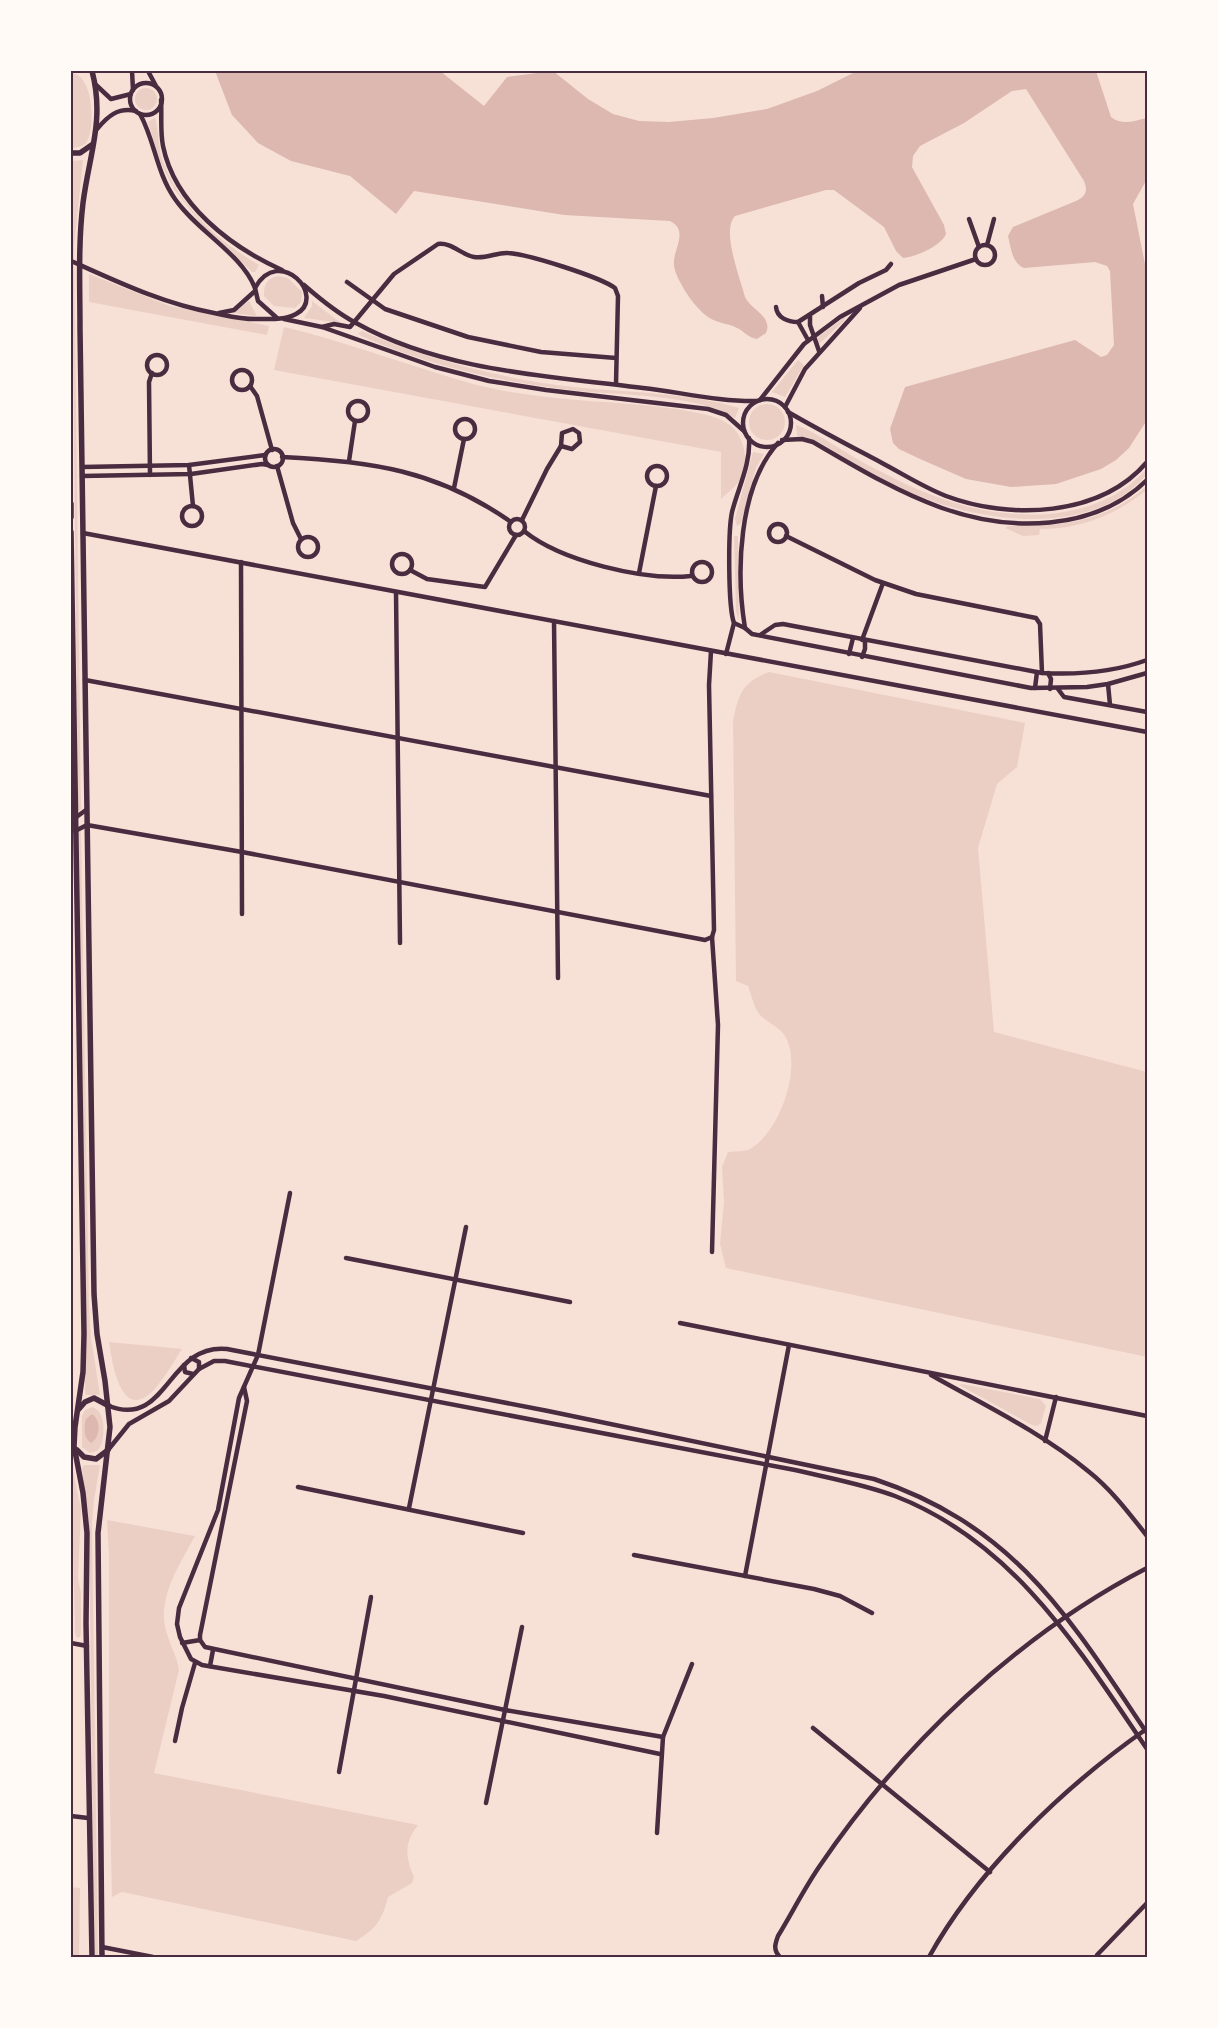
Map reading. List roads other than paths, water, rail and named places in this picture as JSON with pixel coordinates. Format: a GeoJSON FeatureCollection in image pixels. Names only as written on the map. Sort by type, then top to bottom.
{"type":"FeatureCollection","features":[{"type":"Feature","properties":{"kind":"main road"},"geometry":{"type":"LineString","coordinates":[[86,71],[94,81]]}},
{"type":"Feature","properties":{"kind":"main road"},"geometry":{"type":"LineString","coordinates":[[92,71],[97,129],[83,204],[82,476],[94,1294],[97,1334],[108,1406],[108,1450],[98,1533],[102,1957]]}},
{"type":"Feature","properties":{"kind":"main road"},"geometry":{"type":"LineString","coordinates":[[71,153],[80,152],[93,144]]}},
{"type":"Feature","properties":{"kind":"main road"},"geometry":{"type":"LineString","coordinates":[[71,504],[71,517]]}},
{"type":"Feature","properties":{"kind":"main road"},"geometry":{"type":"LineString","coordinates":[[71,532],[73,817],[75,831],[84,1334],[83,1372],[74,1446],[83,1493],[86,1526],[88,1818],[92,1957]]}},
{"type":"Feature","properties":{"kind":"main road"},"geometry":{"type":"LineString","coordinates":[[77,1411],[85,1402],[94,1398],[108,1406]]}},
{"type":"Feature","properties":{"kind":"main road"},"geometry":{"type":"LineString","coordinates":[[74,1446],[80,1454],[89,1459],[102,1457],[108,1450]]}},
{"type":"Feature","properties":{"kind":"street"},"geometry":{"type":"LineString","coordinates":[[132,71],[131,103],[138,112],[163,178],[175,199],[197,225],[248,272],[263,308],[276,318]]}},
{"type":"Feature","properties":{"kind":"street"},"geometry":{"type":"LineString","coordinates":[[148,71],[161,100],[162,131],[166,156],[180,186],[195,207],[219,231],[249,254],[295,276],[328,305],[356,323],[416,348],[478,365],[544,377],[691,393],[720,399],[774,400],[785,407],[788,412],[790,428],[763,467],[750,494],[743,528],[743,610],[745,628]]}},
{"type":"Feature","properties":{"kind":"street"},"geometry":{"type":"LineString","coordinates":[[94,81],[111,99],[132,92],[144,83],[156,88]]}},
{"type":"Feature","properties":{"kind":"street"},"geometry":{"type":"LineString","coordinates":[[97,129],[113,113],[120,110],[154,112],[161,100]]}},
{"type":"Feature","properties":{"kind":"street"},"geometry":{"type":"LineString","coordinates":[[969,219],[978,248],[976,259]]}},
{"type":"Feature","properties":{"kind":"street"},"geometry":{"type":"LineString","coordinates":[[987,245],[994,219]]}},
{"type":"Feature","properties":{"kind":"street"},"geometry":{"type":"LineString","coordinates":[[322,327],[334,324],[346,328],[356,323],[372,300],[401,269],[438,244],[446,244],[476,258],[504,253],[519,254],[567,269],[615,288],[618,296],[616,384]]}},
{"type":"Feature","properties":{"kind":"street"},"geometry":{"type":"LineString","coordinates":[[978,248],[987,245]]}},
{"type":"Feature","properties":{"kind":"street"},"geometry":{"type":"LineString","coordinates":[[744,431],[746,410],[758,400],[808,340],[866,301],[918,277],[976,259],[984,264],[993,261],[994,251],[987,245]]}},
{"type":"Feature","properties":{"kind":"street"},"geometry":{"type":"LineString","coordinates":[[71,261],[169,302],[234,318],[276,318],[322,327],[458,374],[546,390],[695,406],[726,415],[753,442],[766,446],[802,439],[813,442],[919,498],[942,508],[996,521],[1054,522],[1085,516],[1122,500],[1147,480]]}},
{"type":"Feature","properties":{"kind":"street"},"geometry":{"type":"LineString","coordinates":[[776,307],[777,314],[782,318],[798,322],[859,284],[886,270],[891,264]]}},
{"type":"Feature","properties":{"kind":"street"},"geometry":{"type":"LineString","coordinates":[[215,314],[234,310],[255,290],[264,275],[283,270]]}},
{"type":"Feature","properties":{"kind":"street"},"geometry":{"type":"LineString","coordinates":[[347,282],[385,309],[468,337],[541,352],[616,358]]}},
{"type":"Feature","properties":{"kind":"street"},"geometry":{"type":"LineString","coordinates":[[284,319],[298,314],[306,304],[307,294],[304,285]]}},
{"type":"Feature","properties":{"kind":"street"},"geometry":{"type":"LineString","coordinates":[[822,296],[822,307]]}},
{"type":"Feature","properties":{"kind":"street"},"geometry":{"type":"LineString","coordinates":[[785,407],[801,375],[866,301]]}},
{"type":"Feature","properties":{"kind":"street"},"geometry":{"type":"LineString","coordinates":[[810,316],[820,352]]}},
{"type":"Feature","properties":{"kind":"street"},"geometry":{"type":"LineString","coordinates":[[798,322],[808,340]]}},
{"type":"Feature","properties":{"kind":"street"},"geometry":{"type":"LineString","coordinates":[[152,356],[162,356],[166,360],[165,370],[161,374],[152,373],[147,368],[147,361],[152,356]]}},
{"type":"Feature","properties":{"kind":"street"},"geometry":{"type":"LineString","coordinates":[[241,370],[247,371],[252,379],[250,386],[242,390],[236,387],[232,379],[235,373],[241,370]]}},
{"type":"Feature","properties":{"kind":"street"},"geometry":{"type":"LineString","coordinates":[[150,475],[149,382],[152,373]]}},
{"type":"Feature","properties":{"kind":"street"},"geometry":{"type":"LineString","coordinates":[[250,386],[257,396],[272,450]]}},
{"type":"Feature","properties":{"kind":"street"},"geometry":{"type":"LineString","coordinates":[[360,401],[366,405],[368,411],[362,420],[356,420],[350,417],[348,408],[351,403],[360,401]]}},
{"type":"Feature","properties":{"kind":"street"},"geometry":{"type":"LineString","coordinates":[[788,412],[932,490],[982,506],[1040,509],[1083,502],[1115,490],[1147,462]]}},
{"type":"Feature","properties":{"kind":"street"},"geometry":{"type":"LineString","coordinates":[[349,461],[356,420]]}},
{"type":"Feature","properties":{"kind":"street"},"geometry":{"type":"LineString","coordinates":[[466,420],[472,423],[475,429],[473,435],[464,439],[456,434],[455,428],[457,422],[466,420]]}},
{"type":"Feature","properties":{"kind":"street"},"geometry":{"type":"LineString","coordinates":[[522,520],[560,446],[561,436],[565,430],[573,429],[579,433],[580,442],[576,447],[569,449],[560,446]]}},
{"type":"Feature","properties":{"kind":"street"},"geometry":{"type":"LineString","coordinates":[[726,654],[734,623],[731,608],[730,528],[732,514],[747,462],[749,438]]}},
{"type":"Feature","properties":{"kind":"street"},"geometry":{"type":"LineString","coordinates":[[454,488],[464,439]]}},
{"type":"Feature","properties":{"kind":"street"},"geometry":{"type":"LineString","coordinates":[[82,467],[189,465],[266,455],[272,450],[278,450],[282,458]]}},
{"type":"Feature","properties":{"kind":"street"},"geometry":{"type":"LineString","coordinates":[[266,455],[268,465]]}},
{"type":"Feature","properties":{"kind":"street"},"geometry":{"type":"LineString","coordinates":[[282,458],[349,461],[394,470],[454,488],[511,522]]}},
{"type":"Feature","properties":{"kind":"street"},"geometry":{"type":"LineString","coordinates":[[282,458],[277,466],[293,523],[301,539],[298,547],[300,553],[309,557],[314,554],[318,548],[316,542],[308,536],[301,539]]}},
{"type":"Feature","properties":{"kind":"street"},"geometry":{"type":"LineString","coordinates":[[82,476],[191,474],[262,464],[277,466]]}},
{"type":"Feature","properties":{"kind":"street"},"geometry":{"type":"LineString","coordinates":[[189,465],[192,506]]}},
{"type":"Feature","properties":{"kind":"street"},"geometry":{"type":"LineString","coordinates":[[659,466],[665,470],[667,476],[662,485],[656,486],[650,483],[648,474],[653,467],[659,466]]}},
{"type":"Feature","properties":{"kind":"street"},"geometry":{"type":"LineString","coordinates":[[639,573],[656,486]]}},
{"type":"Feature","properties":{"kind":"street"},"geometry":{"type":"LineString","coordinates":[[192,506],[199,509],[202,515],[200,521],[191,526],[185,523],[182,515],[186,507],[192,506]]}},
{"type":"Feature","properties":{"kind":"street"},"geometry":{"type":"LineString","coordinates":[[511,522],[515,519],[522,520]]}},
{"type":"Feature","properties":{"kind":"street"},"geometry":{"type":"LineString","coordinates":[[522,520],[525,524],[524,531]]}},
{"type":"Feature","properties":{"kind":"street"},"geometry":{"type":"LineString","coordinates":[[511,522],[510,530],[516,534]]}},
{"type":"Feature","properties":{"kind":"street"},"geometry":{"type":"LineString","coordinates":[[780,525],[785,528],[786,536],[783,541],[775,542],[770,536],[770,530],[774,526],[780,525]]}},
{"type":"Feature","properties":{"kind":"street"},"geometry":{"type":"LineString","coordinates":[[730,528],[743,528]]}},
{"type":"Feature","properties":{"kind":"street"},"geometry":{"type":"LineString","coordinates":[[524,531],[535,540],[582,560],[639,573],[691,576],[698,581],[704,582],[711,576],[712,569],[706,563],[700,562],[693,567],[691,576]]}},
{"type":"Feature","properties":{"kind":"street"},"geometry":{"type":"LineString","coordinates":[[410,570],[427,579],[485,587],[516,534],[524,531]]}},
{"type":"Feature","properties":{"kind":"street"},"geometry":{"type":"LineString","coordinates":[[83,533],[1147,732]]}},
{"type":"Feature","properties":{"kind":"street"},"geometry":{"type":"LineString","coordinates":[[786,536],[883,583],[932,599],[1036,618],[1040,624],[1040,673],[1035,688]]}},
{"type":"Feature","properties":{"kind":"street"},"geometry":{"type":"LineString","coordinates":[[400,554],[406,555],[411,560],[410,570],[404,573],[395,571],[392,566],[394,557],[400,554]]}},
{"type":"Feature","properties":{"kind":"street"},"geometry":{"type":"LineString","coordinates":[[241,562],[242,914]]}},
{"type":"Feature","properties":{"kind":"street"},"geometry":{"type":"LineString","coordinates":[[862,657],[863,640],[883,583]]}},
{"type":"Feature","properties":{"kind":"street"},"geometry":{"type":"LineString","coordinates":[[396,592],[400,943]]}},
{"type":"Feature","properties":{"kind":"street"},"geometry":{"type":"LineString","coordinates":[[554,621],[558,978]]}},
{"type":"Feature","properties":{"kind":"street"},"geometry":{"type":"LineString","coordinates":[[734,623],[752,634],[774,640],[1035,688],[1058,689],[1108,684],[1147,673]]}},
{"type":"Feature","properties":{"kind":"street"},"geometry":{"type":"LineString","coordinates":[[760,635],[775,625],[783,624],[1040,673],[1111,670],[1147,660]]}},
{"type":"Feature","properties":{"kind":"street"},"geometry":{"type":"LineString","coordinates":[[849,654],[853,638]]}},
{"type":"Feature","properties":{"kind":"street"},"geometry":{"type":"LineString","coordinates":[[711,651],[711,796],[714,930],[712,937],[718,1025],[712,1252]]}},
{"type":"Feature","properties":{"kind":"street"},"geometry":{"type":"LineString","coordinates":[[1048,673],[1051,679],[1050,689]]}},
{"type":"Feature","properties":{"kind":"street"},"geometry":{"type":"LineString","coordinates":[[85,680],[711,796]]}},
{"type":"Feature","properties":{"kind":"street"},"geometry":{"type":"LineString","coordinates":[[1108,684],[1110,705]]}},
{"type":"Feature","properties":{"kind":"street"},"geometry":{"type":"LineString","coordinates":[[1058,689],[1064,697],[1147,712]]}},
{"type":"Feature","properties":{"kind":"street"},"geometry":{"type":"LineString","coordinates":[[73,817],[86,810]]}},
{"type":"Feature","properties":{"kind":"street"},"geometry":{"type":"LineString","coordinates":[[75,831],[86,825],[242,852],[705,940],[712,937]]}},
{"type":"Feature","properties":{"kind":"street"},"geometry":{"type":"LineString","coordinates":[[290,1193],[258,1355],[239,1398],[218,1510],[179,1608],[177,1624],[182,1643],[196,1663],[353,1690],[660,1754]]}},
{"type":"Feature","properties":{"kind":"street"},"geometry":{"type":"LineString","coordinates":[[409,1508],[466,1227]]}},
{"type":"Feature","properties":{"kind":"street"},"geometry":{"type":"LineString","coordinates":[[346,1258],[570,1302]]}},
{"type":"Feature","properties":{"kind":"street"},"geometry":{"type":"LineString","coordinates":[[680,1323],[1147,1416]]}},
{"type":"Feature","properties":{"kind":"street"},"geometry":{"type":"LineString","coordinates":[[745,1576],[789,1345]]}},
{"type":"Feature","properties":{"kind":"street"},"geometry":{"type":"LineString","coordinates":[[108,1406],[124,1411],[133,1410],[145,1405],[161,1393],[191,1358],[214,1348],[601,1422],[874,1479],[936,1504],[957,1516],[1006,1551],[1043,1587],[1067,1616],[1146,1731],[1118,1749],[1043,1815],[990,1872],[929,1957]]}},
{"type":"Feature","properties":{"kind":"street"},"geometry":{"type":"LineString","coordinates":[[191,1358],[198,1360],[199,1369]]}},
{"type":"Feature","properties":{"kind":"street"},"geometry":{"type":"LineString","coordinates":[[108,1450],[129,1424],[169,1401],[199,1369],[219,1361],[254,1365],[430,1399],[874,1488],[918,1506],[955,1527],[984,1547],[1034,1593],[1058,1623],[1147,1749]]}},
{"type":"Feature","properties":{"kind":"street"},"geometry":{"type":"LineString","coordinates":[[184,1364],[185,1372],[193,1374]]}},
{"type":"Feature","properties":{"kind":"street"},"geometry":{"type":"LineString","coordinates":[[928,1373],[1013,1420],[1069,1456],[1101,1482],[1147,1536]]}},
{"type":"Feature","properties":{"kind":"street"},"geometry":{"type":"LineString","coordinates":[[244,1386],[246,1401],[200,1640],[205,1647],[505,1710],[663,1737]]}},
{"type":"Feature","properties":{"kind":"street"},"geometry":{"type":"LineString","coordinates":[[1045,1441],[1056,1397]]}},
{"type":"Feature","properties":{"kind":"street"},"geometry":{"type":"LineString","coordinates":[[145,1405],[150,1412]]}},
{"type":"Feature","properties":{"kind":"street"},"geometry":{"type":"LineString","coordinates":[[600,1432],[601,1422]]}},
{"type":"Feature","properties":{"kind":"street"},"geometry":{"type":"LineString","coordinates":[[298,1487],[409,1508],[523,1533]]}},
{"type":"Feature","properties":{"kind":"street"},"geometry":{"type":"LineString","coordinates":[[207,1534],[220,1536]]}},
{"type":"Feature","properties":{"kind":"street"},"geometry":{"type":"LineString","coordinates":[[634,1555],[832,1593],[855,1602],[872,1613]]}},
{"type":"Feature","properties":{"kind":"street"},"geometry":{"type":"LineString","coordinates":[[780,1957],[775,1951],[775,1946],[783,1928],[818,1869],[881,1784],[954,1708],[997,1670],[1067,1616],[1147,1568]]}},
{"type":"Feature","properties":{"kind":"street"},"geometry":{"type":"LineString","coordinates":[[339,1772],[371,1597]]}},
{"type":"Feature","properties":{"kind":"street"},"geometry":{"type":"LineString","coordinates":[[486,1804],[522,1627]]}},
{"type":"Feature","properties":{"kind":"street"},"geometry":{"type":"LineString","coordinates":[[182,1643],[200,1640]]}},
{"type":"Feature","properties":{"kind":"street"},"geometry":{"type":"LineString","coordinates":[[71,1643],[87,1646]]}},
{"type":"Feature","properties":{"kind":"street"},"geometry":{"type":"LineString","coordinates":[[210,1666],[214,1650]]}},
{"type":"Feature","properties":{"kind":"street"},"geometry":{"type":"LineString","coordinates":[[176,1741],[182,1708],[196,1663]]}},
{"type":"Feature","properties":{"kind":"street"},"geometry":{"type":"LineString","coordinates":[[657,1833],[660,1754],[663,1737],[692,1664]]}},
{"type":"Feature","properties":{"kind":"street"},"geometry":{"type":"LineString","coordinates":[[813,1728],[990,1872]]}},
{"type":"Feature","properties":{"kind":"street"},"geometry":{"type":"LineString","coordinates":[[71,1816],[88,1818]]}},
{"type":"Feature","properties":{"kind":"street"},"geometry":{"type":"LineString","coordinates":[[1097,1955],[1147,1903]]}},
{"type":"Feature","properties":{"kind":"street"},"geometry":{"type":"LineString","coordinates":[[102,1947],[153,1957]]}}]}
